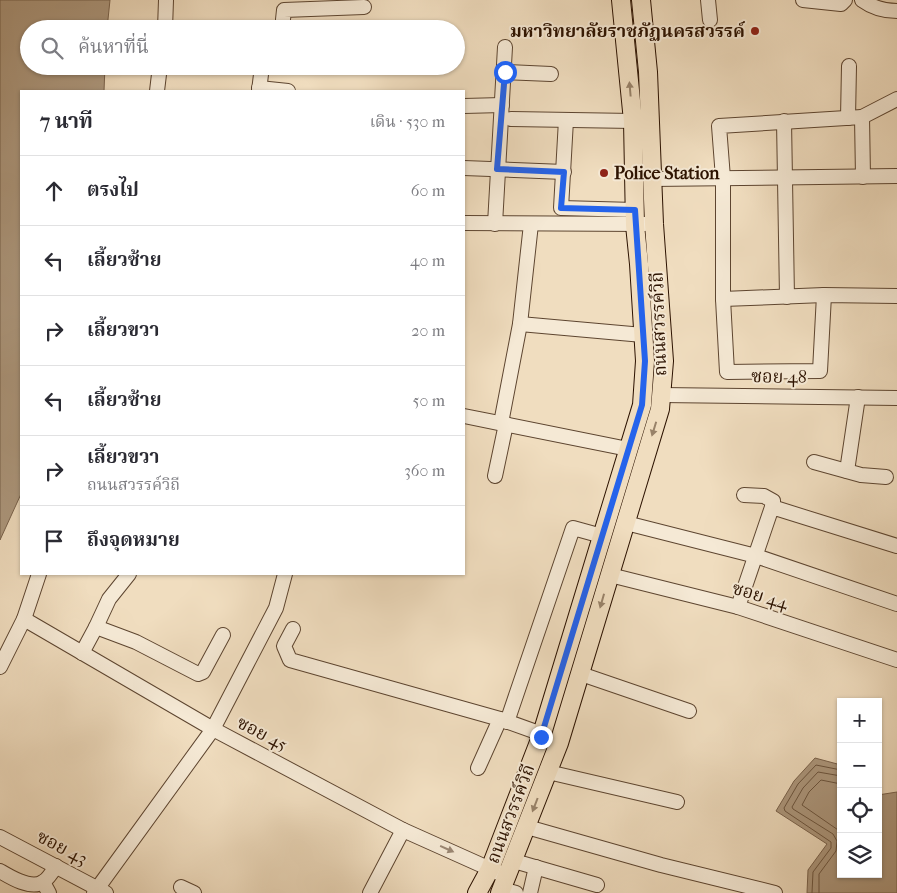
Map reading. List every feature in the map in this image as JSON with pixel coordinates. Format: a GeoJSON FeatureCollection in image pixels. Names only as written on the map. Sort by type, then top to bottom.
{"type":"FeatureCollection","features":[{"type":"Feature","properties":{"kind":"main road","name":"ถนนสวรรค์วิถี"},"geometry":{"type":"LineString","coordinates":[[477,893],[490,869],[542,734],[642,405],[645,361],[635,218],[633,121],[621,0]]}},
{"type":"Feature","properties":{"kind":"main road","name":"ถนนสวรรค์วิถี"},"geometry":{"type":"LineString","coordinates":[[508,882],[581,674],[660,409],[664,361],[654,224],[648,72],[641,0]]}},
{"type":"Feature","properties":{"kind":"street"},"geometry":{"type":"LineString","coordinates":[[165,20],[166,0]]}},
{"type":"Feature","properties":{"kind":"street"},"geometry":{"type":"LineString","coordinates":[[708,0],[710,20]]}},
{"type":"Feature","properties":{"kind":"street"},"geometry":{"type":"LineString","coordinates":[[803,0],[842,4],[845,0]]}},
{"type":"Feature","properties":{"kind":"street"},"geometry":{"type":"LineString","coordinates":[[862,0],[873,8],[892,11],[897,0]]}},
{"type":"Feature","properties":{"kind":"street"},"geometry":{"type":"LineString","coordinates":[[283,20],[284,10],[364,6]]}},
{"type":"Feature","properties":{"kind":"street"},"geometry":{"type":"LineString","coordinates":[[495,224],[505,47]]}},
{"type":"Feature","properties":{"kind":"street"},"geometry":{"type":"LineString","coordinates":[[849,66],[863,177]]}},
{"type":"Feature","properties":{"kind":"street"},"geometry":{"type":"LineString","coordinates":[[505,72],[551,74]]}},
{"type":"Feature","properties":{"kind":"street"},"geometry":{"type":"LineString","coordinates":[[157,90],[159,75]]}},
{"type":"Feature","properties":{"kind":"street"},"geometry":{"type":"LineString","coordinates":[[259,90],[261,75]]}},
{"type":"Feature","properties":{"kind":"street"},"geometry":{"type":"LineString","coordinates":[[824,295],[820,371],[727,372],[723,299],[723,178],[719,126],[855,118],[897,98]]}},
{"type":"Feature","properties":{"kind":"street"},"geometry":{"type":"LineString","coordinates":[[465,106],[502,105]]}},
{"type":"Feature","properties":{"kind":"street"},"geometry":{"type":"LineString","coordinates":[[512,119],[633,121]]}},
{"type":"Feature","properties":{"kind":"street"},"geometry":{"type":"LineString","coordinates":[[566,120],[561,208],[635,218],[654,224]]}},
{"type":"Feature","properties":{"kind":"street"},"geometry":{"type":"LineString","coordinates":[[784,121],[787,297]]}},
{"type":"Feature","properties":{"kind":"street"},"geometry":{"type":"LineString","coordinates":[[465,168],[564,172]]}},
{"type":"Feature","properties":{"kind":"street"},"geometry":{"type":"LineString","coordinates":[[652,179],[897,176]]}},
{"type":"Feature","properties":{"kind":"street"},"geometry":{"type":"LineString","coordinates":[[465,223],[531,224],[635,218]]}},
{"type":"Feature","properties":{"kind":"street"},"geometry":{"type":"LineString","coordinates":[[495,476],[520,324],[531,224]]}},
{"type":"Feature","properties":{"kind":"street"},"geometry":{"type":"LineString","coordinates":[[723,299],[824,295],[897,296]]}},
{"type":"Feature","properties":{"kind":"street"},"geometry":{"type":"LineString","coordinates":[[520,324],[643,336]]}},
{"type":"Feature","properties":{"kind":"street","name":"ซอย 48"},"geometry":{"type":"LineString","coordinates":[[661,395],[897,398]]}},
{"type":"Feature","properties":{"kind":"street"},"geometry":{"type":"LineString","coordinates":[[847,471],[858,397]]}},
{"type":"Feature","properties":{"kind":"street"},"geometry":{"type":"LineString","coordinates":[[465,416],[628,450]]}},
{"type":"Feature","properties":{"kind":"street"},"geometry":{"type":"LineString","coordinates":[[814,462],[861,475],[886,477]]}},
{"type":"Feature","properties":{"kind":"street"},"geometry":{"type":"LineString","coordinates":[[738,608],[773,501],[764,496],[744,495]]}},
{"type":"Feature","properties":{"kind":"street"},"geometry":{"type":"LineString","coordinates":[[772,508],[897,546]]}},
{"type":"Feature","properties":{"kind":"street"},"geometry":{"type":"LineString","coordinates":[[626,523],[756,556],[897,604]]}},
{"type":"Feature","properties":{"kind":"street"},"geometry":{"type":"LineString","coordinates":[[478,768],[503,720],[573,528],[602,536]]}},
{"type":"Feature","properties":{"kind":"street"},"geometry":{"type":"LineString","coordinates":[[0,667],[24,618],[39,575]]}},
{"type":"Feature","properties":{"kind":"street"},"geometry":{"type":"LineString","coordinates":[[82,653],[109,599],[128,575]]}},
{"type":"Feature","properties":{"kind":"street"},"geometry":{"type":"LineString","coordinates":[[99,891],[213,729],[276,608],[282,575]]}},
{"type":"Feature","properties":{"kind":"street","name":"ซอย 44"},"geometry":{"type":"LineString","coordinates":[[610,575],[738,608],[897,660]]}},
{"type":"Feature","properties":{"kind":"street","name":"ซอย 45"},"geometry":{"type":"LineString","coordinates":[[24,618],[213,729],[404,830],[490,869],[508,882],[536,867],[597,885]]}},
{"type":"Feature","properties":{"kind":"street"},"geometry":{"type":"LineString","coordinates":[[96,627],[136,642],[198,674],[203,672],[223,635]]}},
{"type":"Feature","properties":{"kind":"street"},"geometry":{"type":"LineString","coordinates":[[293,630],[284,646],[290,660],[503,720],[542,734]]}},
{"type":"Feature","properties":{"kind":"street"},"geometry":{"type":"LineString","coordinates":[[581,674],[689,711]]}},
{"type":"Feature","properties":{"kind":"street"},"geometry":{"type":"LineString","coordinates":[[548,772],[677,802]]}},
{"type":"Feature","properties":{"kind":"street"},"geometry":{"type":"LineString","coordinates":[[527,827],[775,893]]}},
{"type":"Feature","properties":{"kind":"street"},"geometry":{"type":"LineString","coordinates":[[370,893],[404,830]]}},
{"type":"Feature","properties":{"kind":"street","name":"ซอย 43"},"geometry":{"type":"LineString","coordinates":[[0,837],[99,891]]}},
{"type":"Feature","properties":{"kind":"street"},"geometry":{"type":"LineString","coordinates":[[0,871],[12,878],[46,888],[56,866]]}},
{"type":"Feature","properties":{"kind":"street"},"geometry":{"type":"LineString","coordinates":[[530,893],[536,867]]}},
{"type":"Feature","properties":{"kind":"street"},"geometry":{"type":"LineString","coordinates":[[181,887],[194,893]]}},
{"type":"Feature","properties":{"kind":"water"},"geometry":{"type":"Polygon","coordinates":[[[0,0],[110,0],[108,20],[20,20],[20,75],[105,75],[104,90],[20,90],[20,496],[0,540],[0,0]]]}},
{"type":"Feature","properties":{"kind":"water"},"geometry":{"type":"Polygon","coordinates":[[[815,758],[837,764],[837,878],[882,878],[882,794],[897,792],[897,893],[807,893],[808,870],[827,844],[776,811],[794,781],[815,758]]]}},
{"type":"Feature","properties":{"kind":"place","name":"มหาวิทยาลัยราชภัฏนครสวรรค์"},"geometry":{"type":"Point","coordinates":[755,31]}},
{"type":"Feature","properties":{"kind":"place","name":"Police Station"},"geometry":{"type":"Point","coordinates":[604,173]}},
{"type":"Feature","properties":{"kind":"route"},"geometry":{"type":"LineString","coordinates":[[505,72],[497,169],[564,172],[561,208],[635,210],[645,361],[642,405],[541,737]]}}]}
